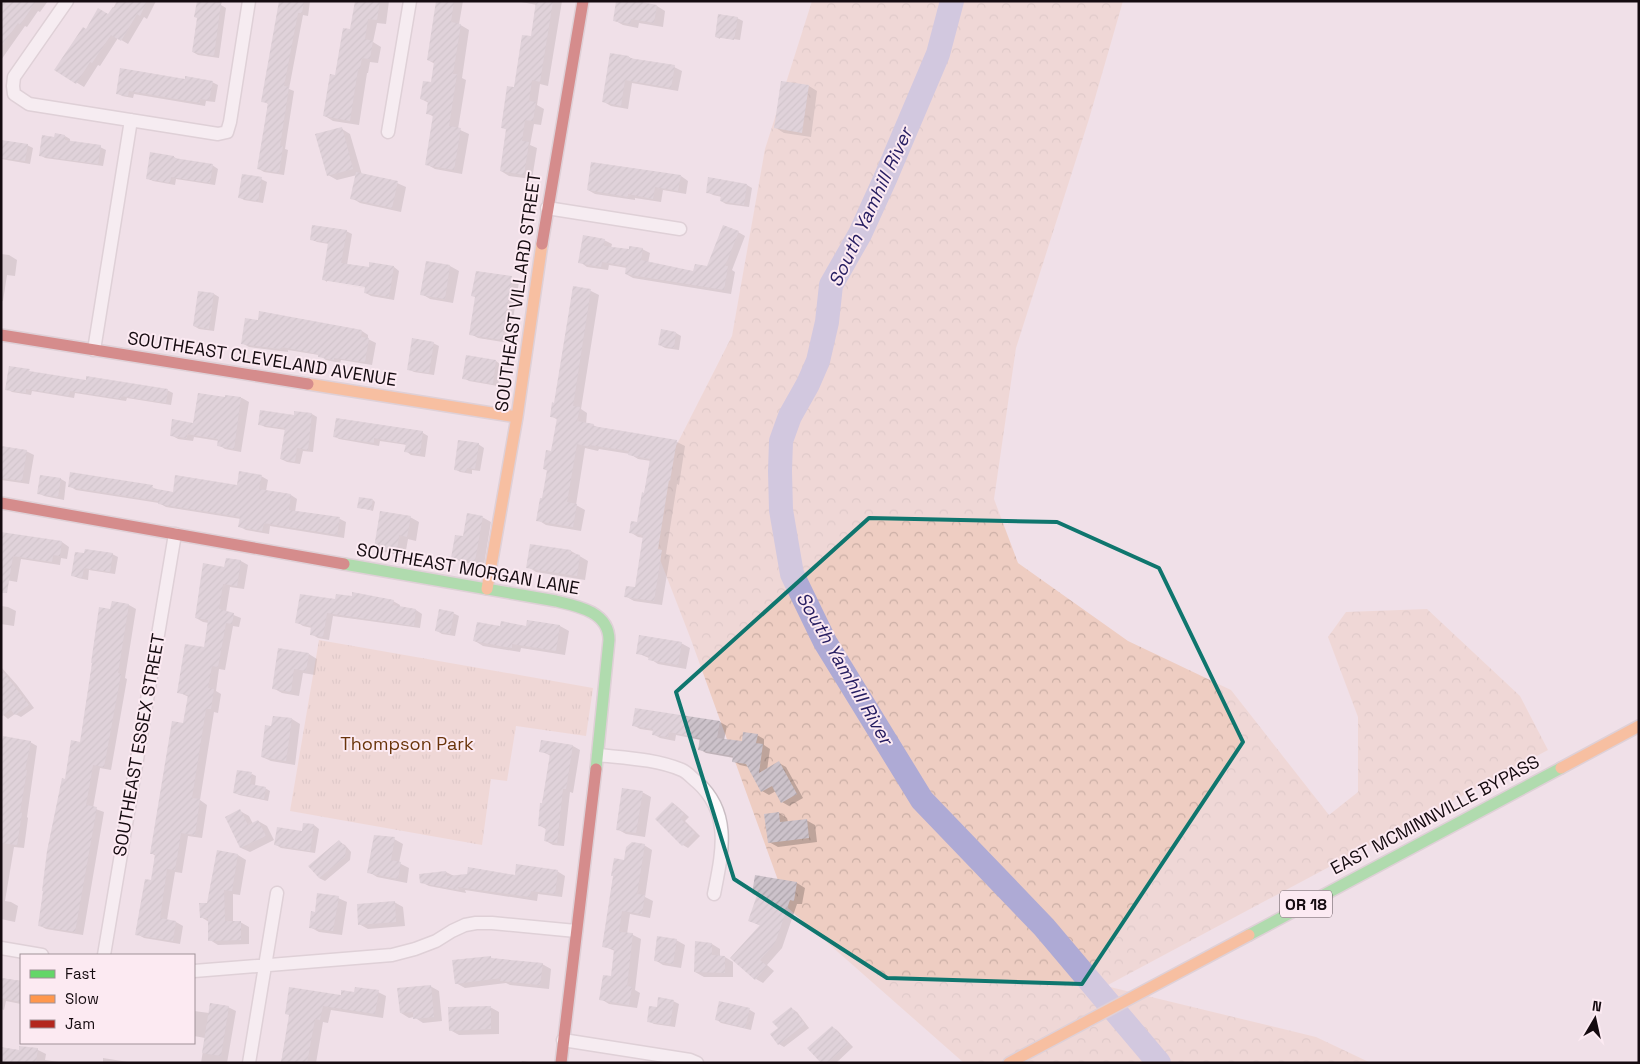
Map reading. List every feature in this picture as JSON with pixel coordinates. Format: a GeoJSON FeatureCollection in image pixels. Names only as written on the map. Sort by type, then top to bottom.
{"type":"FeatureCollection","features":[{"type":"Feature","properties":{"kind":"main road","name":"SOUTHEAST VILLARD STREET"},"geometry":{"type":"LineString","coordinates":[[488,589],[517,417],[547,208],[584,1]]}},
{"type":"Feature","properties":{"kind":"main road","name":"SOUTHEAST CLEVELAND AVENUE"},"geometry":{"type":"LineString","coordinates":[[1,335],[517,417]]}},
{"type":"Feature","properties":{"kind":"main road","name":"SOUTHEAST MORGAN LANE"},"geometry":{"type":"LineString","coordinates":[[1,504],[584,607],[599,617],[608,629],[609,646],[598,755],[561,1063]]}},
{"type":"Feature","properties":{"kind":"main road","name":"EAST MCMINNVILLE BYPASS"},"geometry":{"type":"LineString","coordinates":[[1009,1063],[1639,726]]}},
{"type":"Feature","properties":{"kind":"street"},"geometry":{"type":"LineString","coordinates":[[67,1],[14,77],[14,94],[30,104],[209,133],[227,132],[249,1]]}},
{"type":"Feature","properties":{"kind":"street"},"geometry":{"type":"LineString","coordinates":[[388,132],[410,1]]}},
{"type":"Feature","properties":{"kind":"street"},"geometry":{"type":"LineString","coordinates":[[94,350],[131,120]]}},
{"type":"Feature","properties":{"kind":"street"},"geometry":{"type":"LineString","coordinates":[[547,208],[680,229]]}},
{"type":"Feature","properties":{"kind":"street","name":"SOUTHEAST ESSEX STREET"},"geometry":{"type":"LineString","coordinates":[[104,954],[175,534]]}},
{"type":"Feature","properties":{"kind":"street"},"geometry":{"type":"LineString","coordinates":[[598,755],[648,761],[684,770],[706,790],[717,808],[722,834],[721,856],[714,894]]}},
{"type":"Feature","properties":{"kind":"street"},"geometry":{"type":"LineString","coordinates":[[249,1063],[277,893]]}},
{"type":"Feature","properties":{"kind":"street"},"geometry":{"type":"LineString","coordinates":[[195,970],[392,955],[436,941],[465,925],[476,923],[576,931]]}},
{"type":"Feature","properties":{"kind":"street"},"geometry":{"type":"LineString","coordinates":[[1,948],[36,954]]}},
{"type":"Feature","properties":{"kind":"street"},"geometry":{"type":"LineString","coordinates":[[563,1040],[690,1060],[697,1063]]}},
{"type":"Feature","properties":{"kind":"highlighted area"},"geometry":{"type":"Polygon","coordinates":[[[869,518],[1057,522],[1159,568],[1243,742],[1082,984],[887,978],[734,879],[676,692],[869,518]]]}},
{"type":"Feature","properties":{"kind":"green space"},"geometry":{"type":"Polygon","coordinates":[[[812,1],[1123,1],[1089,119],[1016,348],[994,499],[1018,563],[1128,641],[1231,690],[1329,815],[1358,792],[1358,717],[1328,637],[1346,612],[1427,609],[1520,696],[1548,750],[1106,986],[1316,1037],[1371,1063],[964,1063],[788,908],[690,637],[642,513],[732,336],[765,149],[812,1]]]}},
{"type":"Feature","properties":{"kind":"green space","name":"Thompson Park"},"geometry":{"type":"Polygon","coordinates":[[[319,640],[593,688],[586,736],[516,726],[507,781],[491,779],[482,845],[290,811],[319,640]]]}},
{"type":"Feature","properties":{"kind":"building"},"geometry":{"type":"Polygon","coordinates":[[[1,1],[36,1],[20,25],[18,23],[1,47],[1,1]]]}},
{"type":"Feature","properties":{"kind":"building"},"geometry":{"type":"Polygon","coordinates":[[[118,1],[147,1],[140,16],[137,14],[121,41],[111,35],[76,84],[54,70],[83,27],[86,29],[98,8],[108,14],[113,7],[115,8],[118,1]]]}},
{"type":"Feature","properties":{"kind":"building"},"geometry":{"type":"Polygon","coordinates":[[[197,1],[216,1],[216,3],[221,3],[214,56],[192,52],[197,18],[194,17],[197,1]]]}},
{"type":"Feature","properties":{"kind":"building"},"geometry":{"type":"Polygon","coordinates":[[[279,1],[304,1],[302,13],[298,13],[284,86],[289,87],[280,146],[283,146],[279,173],[257,169],[268,103],[261,102],[279,1]]]}},
{"type":"Feature","properties":{"kind":"building"},"geometry":{"type":"Polygon","coordinates":[[[355,1],[380,1],[377,20],[368,19],[365,39],[373,41],[370,59],[362,58],[360,69],[358,69],[350,121],[323,116],[330,74],[335,75],[343,28],[350,29],[355,1]]]}},
{"type":"Feature","properties":{"kind":"building"},"geometry":{"type":"Polygon","coordinates":[[[436,1],[454,1],[451,22],[461,24],[453,74],[457,74],[449,126],[461,128],[454,170],[425,165],[433,115],[426,114],[428,101],[420,99],[423,81],[431,82],[434,62],[427,60],[436,1]]]}},
{"type":"Feature","properties":{"kind":"building"},"geometry":{"type":"Polygon","coordinates":[[[536,1],[553,1],[540,82],[532,80],[529,101],[536,102],[533,121],[525,120],[522,141],[529,142],[524,175],[500,171],[506,129],[501,128],[507,86],[514,87],[522,35],[531,36],[536,1]]]}},
{"type":"Feature","properties":{"kind":"building"},"geometry":{"type":"Polygon","coordinates":[[[616,1],[636,1],[657,5],[654,23],[631,19],[630,24],[613,21],[616,1]]]}},
{"type":"Feature","properties":{"kind":"building"},"geometry":{"type":"Polygon","coordinates":[[[718,14],[738,17],[734,40],[715,37],[718,14]]]}},
{"type":"Feature","properties":{"kind":"building"},"geometry":{"type":"Polygon","coordinates":[[[610,53],[675,65],[671,88],[625,80],[621,106],[602,102],[610,53]]]}},
{"type":"Feature","properties":{"kind":"building"},"geometry":{"type":"Polygon","coordinates":[[[120,68],[185,79],[185,76],[213,81],[209,100],[200,99],[200,103],[129,91],[128,96],[116,94],[120,68]]]}},
{"type":"Feature","properties":{"kind":"building"},"geometry":{"type":"Polygon","coordinates":[[[781,81],[809,85],[802,133],[774,128],[781,81]]]}},
{"type":"Feature","properties":{"kind":"building"},"geometry":{"type":"Polygon","coordinates":[[[342,127],[353,169],[327,176],[315,134],[342,127]]]}},
{"type":"Feature","properties":{"kind":"building"},"geometry":{"type":"Polygon","coordinates":[[[55,133],[65,135],[65,140],[101,145],[98,164],[39,156],[42,135],[54,137],[55,133]]]}},
{"type":"Feature","properties":{"kind":"building"},"geometry":{"type":"Polygon","coordinates":[[[1,140],[28,144],[25,161],[1,158],[1,140]]]}},
{"type":"Feature","properties":{"kind":"building"},"geometry":{"type":"Polygon","coordinates":[[[150,152],[213,164],[210,183],[171,177],[170,183],[146,179],[150,152]]]}},
{"type":"Feature","properties":{"kind":"building"},"geometry":{"type":"Polygon","coordinates":[[[591,162],[681,175],[678,191],[655,187],[653,199],[628,194],[628,197],[587,190],[591,162]]]}},
{"type":"Feature","properties":{"kind":"building"},"geometry":{"type":"Polygon","coordinates":[[[356,172],[398,181],[392,208],[350,199],[356,172]]]}},
{"type":"Feature","properties":{"kind":"building"},"geometry":{"type":"Polygon","coordinates":[[[242,174],[262,177],[258,201],[238,198],[242,174]]]}},
{"type":"Feature","properties":{"kind":"building"},"geometry":{"type":"Polygon","coordinates":[[[708,177],[747,184],[744,205],[720,201],[721,195],[706,193],[708,177]]]}},
{"type":"Feature","properties":{"kind":"building"},"geometry":{"type":"Polygon","coordinates":[[[312,225],[347,230],[341,263],[369,267],[369,262],[394,266],[389,297],[364,293],[365,287],[322,280],[328,243],[310,240],[312,225]]]}},
{"type":"Feature","properties":{"kind":"building"},"geometry":{"type":"Polygon","coordinates":[[[723,225],[739,231],[725,266],[728,266],[724,290],[625,274],[626,266],[602,262],[601,267],[578,263],[583,235],[605,239],[604,246],[629,249],[629,246],[643,248],[641,260],[693,271],[695,264],[707,266],[723,225]]]}},
{"type":"Feature","properties":{"kind":"building"},"geometry":{"type":"Polygon","coordinates":[[[426,261],[450,265],[445,299],[420,295],[426,261]]]}},
{"type":"Feature","properties":{"kind":"building"},"geometry":{"type":"Polygon","coordinates":[[[476,271],[512,276],[502,340],[469,335],[475,297],[471,296],[476,271]]]}},
{"type":"Feature","properties":{"kind":"building"},"geometry":{"type":"Polygon","coordinates":[[[573,286],[591,289],[573,406],[580,407],[577,421],[594,424],[593,426],[677,440],[658,549],[662,550],[654,601],[624,597],[626,586],[635,587],[643,535],[629,533],[631,521],[637,522],[650,459],[628,455],[629,451],[577,444],[567,502],[577,504],[573,527],[536,521],[547,470],[543,469],[546,450],[551,451],[557,418],[550,417],[552,402],[554,403],[573,286]]]}},
{"type":"Feature","properties":{"kind":"building"},"geometry":{"type":"Polygon","coordinates":[[[198,291],[214,293],[209,329],[193,326],[198,291]]]}},
{"type":"Feature","properties":{"kind":"building"},"geometry":{"type":"Polygon","coordinates":[[[259,311],[362,330],[361,337],[369,338],[365,362],[334,358],[334,360],[318,357],[318,354],[282,347],[281,349],[241,344],[245,318],[258,320],[259,311]]]}},
{"type":"Feature","properties":{"kind":"building"},"geometry":{"type":"Polygon","coordinates":[[[661,329],[676,332],[674,348],[658,345],[661,329]]]}},
{"type":"Feature","properties":{"kind":"building"},"geometry":{"type":"Polygon","coordinates":[[[412,338],[434,342],[429,373],[407,370],[412,338]]]}},
{"type":"Feature","properties":{"kind":"building"},"geometry":{"type":"Polygon","coordinates":[[[466,355],[496,360],[493,384],[462,379],[466,355]]]}},
{"type":"Feature","properties":{"kind":"building"},"geometry":{"type":"Polygon","coordinates":[[[9,366],[86,380],[86,376],[168,389],[166,403],[121,396],[121,399],[70,391],[69,396],[26,389],[26,393],[5,390],[9,366]]]}},
{"type":"Feature","properties":{"kind":"building"},"geometry":{"type":"Polygon","coordinates":[[[198,393],[241,397],[234,449],[217,446],[218,439],[187,434],[187,438],[170,436],[172,419],[193,423],[198,393]]]}},
{"type":"Feature","properties":{"kind":"building"},"geometry":{"type":"Polygon","coordinates":[[[260,410],[294,415],[294,411],[312,413],[308,450],[297,448],[295,462],[280,459],[285,428],[258,425],[260,410]]]}},
{"type":"Feature","properties":{"kind":"building"},"geometry":{"type":"Polygon","coordinates":[[[336,418],[423,431],[420,454],[404,452],[406,444],[374,438],[374,443],[333,437],[336,418]]]}},
{"type":"Feature","properties":{"kind":"building"},"geometry":{"type":"Polygon","coordinates":[[[458,440],[479,443],[475,469],[467,468],[466,472],[454,470],[458,440]]]}},
{"type":"Feature","properties":{"kind":"building"},"geometry":{"type":"Polygon","coordinates":[[[1,446],[27,450],[22,481],[1,478],[1,446]]]}},
{"type":"Feature","properties":{"kind":"building"},"geometry":{"type":"Polygon","coordinates":[[[239,471],[262,475],[259,489],[291,494],[289,510],[340,517],[337,535],[264,523],[262,531],[238,527],[240,517],[158,504],[158,501],[68,487],[70,472],[153,485],[152,488],[173,492],[175,475],[237,485],[239,471]]]}},
{"type":"Feature","properties":{"kind":"building"},"geometry":{"type":"Polygon","coordinates":[[[40,475],[61,478],[58,497],[37,494],[40,475]]]}},
{"type":"Feature","properties":{"kind":"building"},"geometry":{"type":"Polygon","coordinates":[[[359,497],[373,499],[371,510],[357,508],[359,497]]]}},
{"type":"Feature","properties":{"kind":"building"},"geometry":{"type":"Polygon","coordinates":[[[380,511],[411,516],[407,537],[399,535],[397,552],[374,548],[380,511]]]}},
{"type":"Feature","properties":{"kind":"building"},"geometry":{"type":"Polygon","coordinates":[[[467,513],[483,516],[475,561],[451,558],[455,535],[463,536],[467,513]]]}},
{"type":"Feature","properties":{"kind":"building"},"geometry":{"type":"Polygon","coordinates":[[[1,532],[62,541],[60,556],[53,555],[52,562],[13,556],[7,593],[1,593],[1,532]]]}},
{"type":"Feature","properties":{"kind":"building"},"geometry":{"type":"Polygon","coordinates":[[[530,544],[571,550],[571,553],[580,555],[577,576],[526,568],[530,544]]]}},
{"type":"Feature","properties":{"kind":"building"},"geometry":{"type":"Polygon","coordinates":[[[85,549],[113,553],[110,572],[84,568],[82,578],[71,576],[75,552],[84,553],[85,549]]]}},
{"type":"Feature","properties":{"kind":"building"},"geometry":{"type":"Polygon","coordinates":[[[226,558],[241,560],[237,586],[223,584],[219,609],[234,613],[232,624],[226,623],[218,667],[212,666],[208,688],[214,689],[211,709],[206,709],[192,798],[200,799],[195,835],[181,833],[175,870],[167,869],[160,918],[176,921],[173,941],[135,935],[145,879],[151,880],[155,854],[150,854],[172,721],[183,723],[188,695],[177,693],[185,644],[204,647],[208,620],[195,618],[203,563],[224,567],[226,558]]]}},
{"type":"Feature","properties":{"kind":"building"},"geometry":{"type":"Polygon","coordinates":[[[352,592],[394,600],[393,605],[416,609],[414,626],[327,613],[323,637],[310,635],[311,626],[295,623],[300,594],[335,599],[336,594],[352,596],[352,592]]]}},
{"type":"Feature","properties":{"kind":"building"},"geometry":{"type":"Polygon","coordinates":[[[112,601],[129,604],[118,673],[121,674],[104,767],[93,765],[86,805],[97,807],[75,932],[38,926],[47,851],[62,778],[65,779],[71,740],[80,742],[99,607],[110,609],[112,601]]]}},
{"type":"Feature","properties":{"kind":"building"},"geometry":{"type":"Polygon","coordinates":[[[439,609],[454,612],[450,634],[435,631],[439,609]]]}},
{"type":"Feature","properties":{"kind":"building"},"geometry":{"type":"Polygon","coordinates":[[[527,620],[560,625],[556,651],[512,644],[512,648],[473,641],[477,622],[500,626],[501,621],[526,626],[527,620]]]}},
{"type":"Feature","properties":{"kind":"building"},"geometry":{"type":"Polygon","coordinates":[[[639,635],[682,642],[678,665],[648,660],[649,656],[636,654],[639,635]]]}},
{"type":"Feature","properties":{"kind":"building"},"geometry":{"type":"Polygon","coordinates":[[[278,648],[309,653],[306,671],[294,669],[291,692],[272,689],[278,648]]]}},
{"type":"Feature","properties":{"kind":"building"},"geometry":{"type":"Polygon","coordinates":[[[1,669],[29,705],[15,715],[11,710],[1,717],[1,669]]]}},
{"type":"Feature","properties":{"kind":"building"},"geometry":{"type":"Polygon","coordinates":[[[635,708],[720,721],[717,738],[742,741],[743,732],[758,734],[756,743],[763,744],[759,773],[779,761],[797,794],[781,803],[772,786],[761,792],[746,764],[732,762],[733,756],[698,750],[700,738],[669,732],[668,737],[652,735],[653,729],[632,726],[635,708]]]}},
{"type":"Feature","properties":{"kind":"building"},"geometry":{"type":"Polygon","coordinates":[[[273,716],[292,718],[286,761],[261,757],[265,725],[271,726],[273,716]]]}},
{"type":"Feature","properties":{"kind":"building"},"geometry":{"type":"Polygon","coordinates":[[[3,736],[31,741],[25,770],[27,770],[17,845],[1,843],[1,746],[3,736]]]}},
{"type":"Feature","properties":{"kind":"building"},"geometry":{"type":"Polygon","coordinates":[[[541,740],[573,745],[566,789],[563,789],[557,843],[544,841],[546,827],[538,826],[540,803],[542,803],[550,754],[539,752],[541,740]]]}},
{"type":"Feature","properties":{"kind":"building"},"geometry":{"type":"Polygon","coordinates":[[[237,770],[252,772],[250,784],[266,787],[264,799],[233,793],[237,770]]]}},
{"type":"Feature","properties":{"kind":"building"},"geometry":{"type":"Polygon","coordinates":[[[622,788],[643,791],[636,833],[616,830],[622,788]]]}},
{"type":"Feature","properties":{"kind":"building"},"geometry":{"type":"Polygon","coordinates":[[[672,802],[684,814],[680,818],[695,833],[682,846],[655,819],[672,802]]]}},
{"type":"Feature","properties":{"kind":"building"},"geometry":{"type":"Polygon","coordinates":[[[240,809],[248,825],[258,820],[266,836],[240,848],[225,817],[240,809]]]}},
{"type":"Feature","properties":{"kind":"building"},"geometry":{"type":"Polygon","coordinates":[[[779,812],[780,822],[807,819],[809,838],[768,843],[764,814],[779,812]]]}},
{"type":"Feature","properties":{"kind":"building"},"geometry":{"type":"Polygon","coordinates":[[[303,823],[314,824],[310,851],[274,845],[277,827],[302,831],[303,823]]]}},
{"type":"Feature","properties":{"kind":"building"},"geometry":{"type":"Polygon","coordinates":[[[374,835],[395,837],[391,860],[401,862],[398,879],[367,873],[374,835]]]}},
{"type":"Feature","properties":{"kind":"building"},"geometry":{"type":"Polygon","coordinates":[[[339,840],[346,848],[345,857],[319,878],[308,866],[339,840]]]}},
{"type":"Feature","properties":{"kind":"building"},"geometry":{"type":"Polygon","coordinates":[[[632,842],[645,844],[637,894],[645,895],[642,914],[622,911],[619,932],[633,933],[627,986],[632,987],[629,1005],[599,1000],[603,975],[611,976],[614,949],[602,947],[614,858],[624,860],[626,847],[632,842]]]}},
{"type":"Feature","properties":{"kind":"building"},"geometry":{"type":"Polygon","coordinates":[[[217,850],[238,854],[232,891],[224,890],[225,921],[241,921],[241,940],[208,941],[208,918],[200,918],[199,903],[207,903],[217,850]]]}},
{"type":"Feature","properties":{"kind":"building"},"geometry":{"type":"Polygon","coordinates":[[[516,864],[558,870],[555,894],[531,891],[530,897],[458,887],[459,890],[420,883],[419,874],[446,871],[447,876],[467,874],[468,867],[515,875],[516,864]]]}},
{"type":"Feature","properties":{"kind":"building"},"geometry":{"type":"Polygon","coordinates":[[[755,875],[797,882],[794,901],[790,900],[775,943],[760,960],[767,966],[755,980],[730,958],[760,925],[748,921],[757,895],[752,894],[755,875]]]}},
{"type":"Feature","properties":{"kind":"building"},"geometry":{"type":"Polygon","coordinates":[[[317,893],[339,896],[333,931],[309,928],[311,911],[315,912],[317,893]]]}},
{"type":"Feature","properties":{"kind":"building"},"geometry":{"type":"Polygon","coordinates":[[[395,901],[396,922],[358,925],[357,904],[395,901]]]}},
{"type":"Feature","properties":{"kind":"building"},"geometry":{"type":"Polygon","coordinates":[[[657,936],[677,939],[673,964],[654,961],[657,936]]]}},
{"type":"Feature","properties":{"kind":"building"},"geometry":{"type":"Polygon","coordinates":[[[695,941],[712,943],[712,955],[725,956],[725,973],[694,972],[695,941]]]}},
{"type":"Feature","properties":{"kind":"building"},"geometry":{"type":"Polygon","coordinates":[[[491,956],[491,958],[543,963],[540,985],[500,981],[501,978],[455,984],[452,960],[491,956]]]}},
{"type":"Feature","properties":{"kind":"building"},"geometry":{"type":"Polygon","coordinates":[[[1,978],[20,981],[20,1002],[1,998],[1,978]]]}},
{"type":"Feature","properties":{"kind":"building"},"geometry":{"type":"Polygon","coordinates":[[[431,985],[434,1017],[413,1019],[413,1012],[400,1013],[397,988],[431,985]]]}},
{"type":"Feature","properties":{"kind":"building"},"geometry":{"type":"Polygon","coordinates":[[[289,987],[341,995],[341,990],[354,992],[355,987],[379,990],[375,1014],[323,1006],[320,1020],[315,1019],[307,1063],[281,1063],[289,1015],[285,1014],[289,987]]]}},
{"type":"Feature","properties":{"kind":"building"},"geometry":{"type":"Polygon","coordinates":[[[658,997],[674,1000],[670,1025],[647,1022],[649,1006],[657,1007],[658,997]]]}},
{"type":"Feature","properties":{"kind":"building"},"geometry":{"type":"Polygon","coordinates":[[[719,1001],[750,1008],[745,1028],[715,1020],[719,1001]]]}},
{"type":"Feature","properties":{"kind":"building"},"geometry":{"type":"Polygon","coordinates":[[[210,1003],[229,1006],[221,1056],[202,1053],[210,1003]]]}},
{"type":"Feature","properties":{"kind":"building"},"geometry":{"type":"Polygon","coordinates":[[[491,1006],[491,1029],[449,1031],[448,1007],[491,1006]]]}},
{"type":"Feature","properties":{"kind":"building"},"geometry":{"type":"Polygon","coordinates":[[[791,1007],[805,1024],[778,1045],[770,1034],[778,1028],[772,1022],[791,1007]]]}},
{"type":"Feature","properties":{"kind":"building"},"geometry":{"type":"Polygon","coordinates":[[[832,1026],[848,1044],[827,1063],[821,1063],[807,1048],[832,1026]]]}},
{"type":"Feature","properties":{"kind":"building"},"geometry":{"type":"Polygon","coordinates":[[[19,1046],[38,1048],[36,1063],[1,1063],[1,1047],[19,1050],[19,1046]]]}},
{"type":"Feature","properties":{"kind":"waterway","name":"South Yamhill River"},"geometry":{"type":"LineString","coordinates":[[952,1],[938,54],[885,179],[860,234],[831,285],[827,322],[818,361],[808,384],[790,416],[781,441],[781,510],[792,574],[825,642],[922,800],[1044,927],[1159,1063]]}},
{"type":"Feature","properties":{"kind":"traffic: fast"},"geometry":{"type":"LineString","coordinates":[[344,564],[556,601],[582,608],[598,617],[608,630],[609,640],[596,769]]}},
{"type":"Feature","properties":{"kind":"traffic: fast"},"geometry":{"type":"LineString","coordinates":[[1249,935],[1561,768]]}},
{"type":"Feature","properties":{"kind":"traffic: slow"},"geometry":{"type":"LineString","coordinates":[[487,589],[517,417],[542,244]]}},
{"type":"Feature","properties":{"kind":"traffic: slow"},"geometry":{"type":"LineString","coordinates":[[308,384],[517,417]]}},
{"type":"Feature","properties":{"kind":"traffic: slow"},"geometry":{"type":"LineString","coordinates":[[1561,768],[1639,726]]}},
{"type":"Feature","properties":{"kind":"traffic: slow"},"geometry":{"type":"LineString","coordinates":[[1009,1063],[1249,935]]}},
{"type":"Feature","properties":{"kind":"traffic: jam"},"geometry":{"type":"LineString","coordinates":[[542,244],[583,1]]}},
{"type":"Feature","properties":{"kind":"traffic: jam"},"geometry":{"type":"LineString","coordinates":[[1,335],[308,384]]}},
{"type":"Feature","properties":{"kind":"traffic: jam"},"geometry":{"type":"LineString","coordinates":[[1,503],[344,564]]}},
{"type":"Feature","properties":{"kind":"traffic: jam"},"geometry":{"type":"LineString","coordinates":[[561,1063],[596,769]]}}]}
